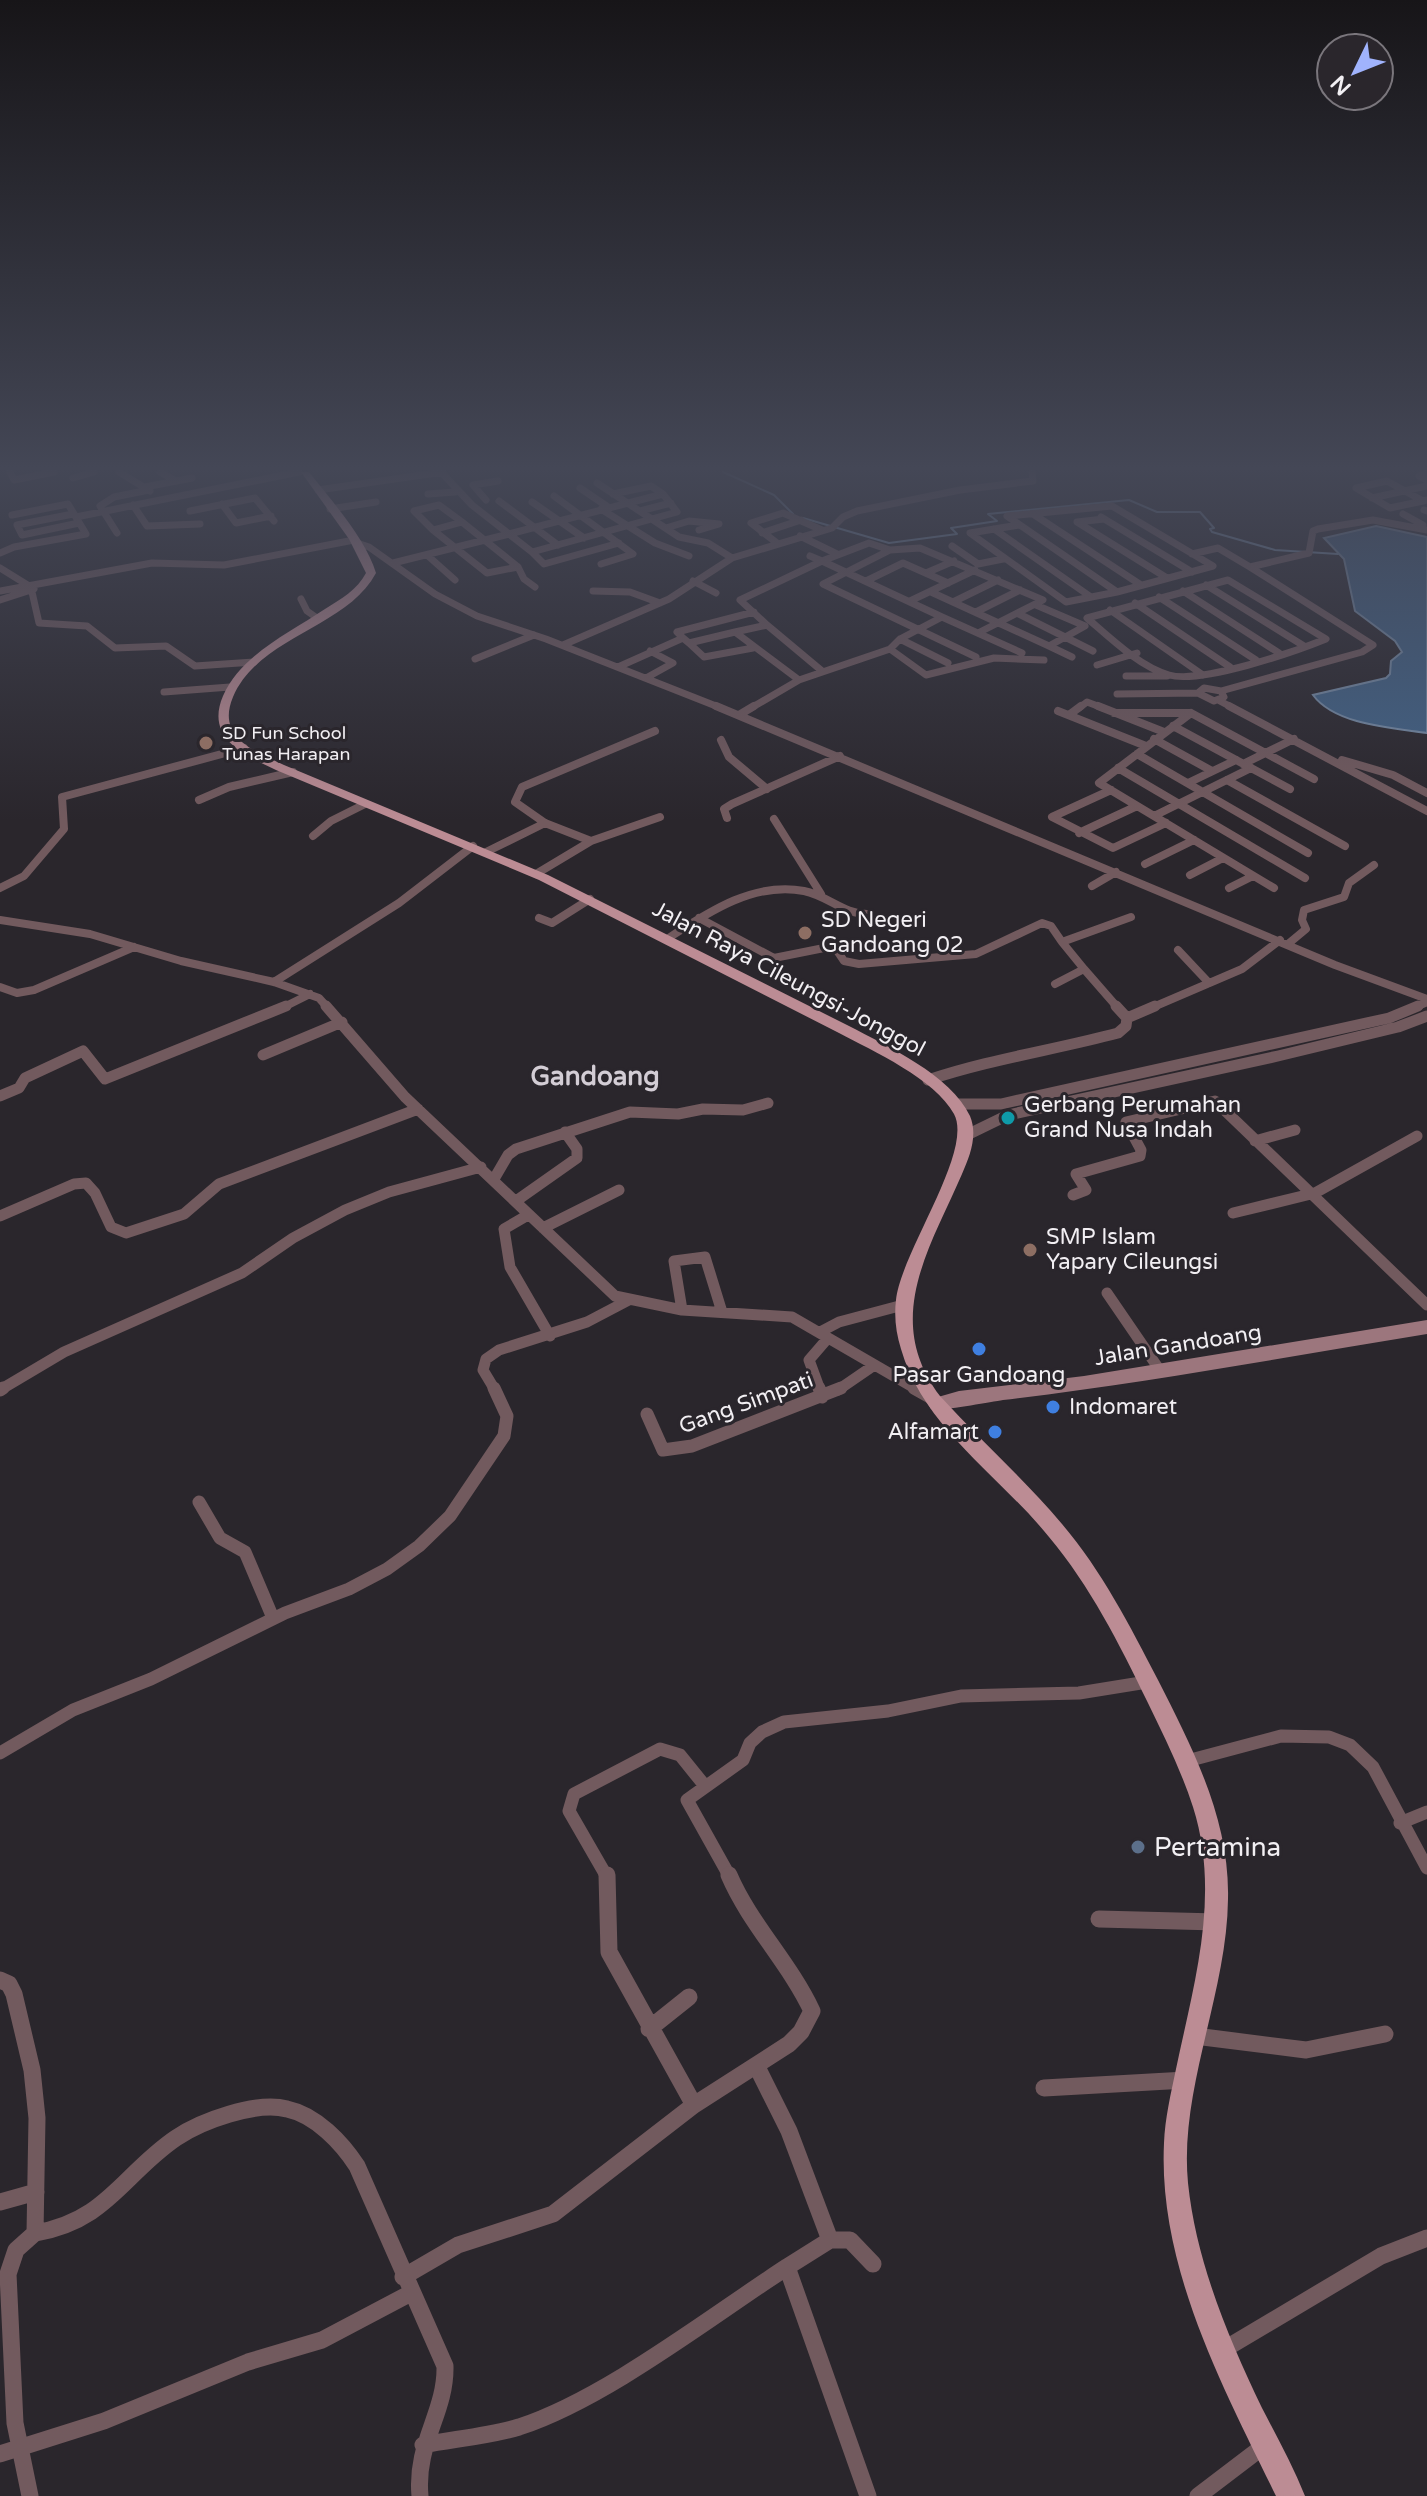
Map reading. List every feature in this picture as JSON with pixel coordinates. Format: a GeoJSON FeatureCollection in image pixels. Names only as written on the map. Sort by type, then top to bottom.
{"type":"FeatureCollection","features":[{"type":"Feature","properties":{"kind":"main road"},"geometry":{"type":"LineString","coordinates":[[244,748],[224,729],[223,715],[230,687],[254,662],[360,588]]}},
{"type":"Feature","properties":{"kind":"main road","name":"Jalan Raya Cileungsi-Jonggol"},"geometry":{"type":"LineString","coordinates":[[244,748],[365,804],[479,849],[590,899],[826,1021],[928,1080],[955,1104],[969,1134]]}},
{"type":"Feature","properties":{"kind":"main road"},"geometry":{"type":"LineString","coordinates":[[969,1134],[962,1159],[913,1261],[903,1305],[904,1330],[933,1401],[1052,1524],[1079,1560],[1187,1761],[1209,1822],[1219,1889],[1218,1922],[1175,2143],[1180,2219],[1223,2350],[1291,2496]]}},
{"type":"Feature","properties":{"kind":"street"},"geometry":{"type":"LineString","coordinates":[[0,591],[27,588]]}},
{"type":"Feature","properties":{"kind":"street"},"geometry":{"type":"LineString","coordinates":[[0,600],[31,588]]}},
{"type":"Feature","properties":{"kind":"street"},"geometry":{"type":"LineString","coordinates":[[32,588],[39,623],[65,621],[93,628],[115,648],[166,646],[195,666],[254,662]]}},
{"type":"Feature","properties":{"kind":"street"},"geometry":{"type":"LineString","coordinates":[[430,588],[459,608],[563,645],[840,756],[1427,1003]]}},
{"type":"Feature","properties":{"kind":"street"},"geometry":{"type":"LineString","coordinates":[[563,645],[660,603],[682,588]]}},
{"type":"Feature","properties":{"kind":"street"},"geometry":{"type":"LineString","coordinates":[[707,588],[716,593]]}},
{"type":"Feature","properties":{"kind":"street"},"geometry":{"type":"LineString","coordinates":[[764,588],[740,600],[822,671]]}},
{"type":"Feature","properties":{"kind":"street"},"geometry":{"type":"LineString","coordinates":[[833,588],[976,657]]}},
{"type":"Feature","properties":{"kind":"street"},"geometry":{"type":"LineString","coordinates":[[883,588],[1022,653]]}},
{"type":"Feature","properties":{"kind":"street"},"geometry":{"type":"LineString","coordinates":[[910,601],[938,588]]}},
{"type":"Feature","properties":{"kind":"street"},"geometry":{"type":"LineString","coordinates":[[953,602],[981,588]]}},
{"type":"Feature","properties":{"kind":"street"},"geometry":{"type":"LineString","coordinates":[[978,633],[1042,600],[1017,588]]}},
{"type":"Feature","properties":{"kind":"street"},"geometry":{"type":"LineString","coordinates":[[1046,588],[1066,602],[1129,588]]}},
{"type":"Feature","properties":{"kind":"street"},"geometry":{"type":"LineString","coordinates":[[1079,588],[1091,597]]}},
{"type":"Feature","properties":{"kind":"street"},"geometry":{"type":"LineString","coordinates":[[1112,588],[1117,592]]}},
{"type":"Feature","properties":{"kind":"street"},"geometry":{"type":"LineString","coordinates":[[1171,676],[1087,618],[1193,588]]}},
{"type":"Feature","properties":{"kind":"street"},"geometry":{"type":"LineString","coordinates":[[1212,588],[1304,646]]}},
{"type":"Feature","properties":{"kind":"street"},"geometry":{"type":"LineString","coordinates":[[1156,667],[1126,676],[1203,675],[1326,637],[1245,588]]}},
{"type":"Feature","properties":{"kind":"street"},"geometry":{"type":"LineString","coordinates":[[1117,694],[1198,693],[1205,699],[1372,647],[1367,638],[1286,588]]}},
{"type":"Feature","properties":{"kind":"street"},"geometry":{"type":"LineString","coordinates":[[976,612],[1020,590]]}},
{"type":"Feature","properties":{"kind":"street"},"geometry":{"type":"LineString","coordinates":[[593,591],[630,592],[660,603]]}},
{"type":"Feature","properties":{"kind":"street"},"geometry":{"type":"LineString","coordinates":[[1183,591],[1279,653]]}},
{"type":"Feature","properties":{"kind":"street"},"geometry":{"type":"LineString","coordinates":[[931,592],[1072,657]]}},
{"type":"Feature","properties":{"kind":"street"},"geometry":{"type":"LineString","coordinates":[[869,605],[895,594]]}},
{"type":"Feature","properties":{"kind":"street"},"geometry":{"type":"LineString","coordinates":[[1159,597],[1256,660]]}},
{"type":"Feature","properties":{"kind":"street"},"geometry":{"type":"LineString","coordinates":[[301,599],[307,611],[317,618]]}},
{"type":"Feature","properties":{"kind":"street"},"geometry":{"type":"LineString","coordinates":[[1275,606],[1306,600]]}},
{"type":"Feature","properties":{"kind":"street"},"geometry":{"type":"LineString","coordinates":[[1135,603],[1230,667]]}},
{"type":"Feature","properties":{"kind":"street"},"geometry":{"type":"LineString","coordinates":[[1036,605],[1085,626],[1068,639],[1049,646]]}},
{"type":"Feature","properties":{"kind":"street"},"geometry":{"type":"LineString","coordinates":[[1110,610],[1203,675]]}},
{"type":"Feature","properties":{"kind":"street"},"geometry":{"type":"LineString","coordinates":[[753,648],[704,657],[677,632],[754,612]]}},
{"type":"Feature","properties":{"kind":"street"},"geometry":{"type":"LineString","coordinates":[[1019,614],[1093,651]]}},
{"type":"Feature","properties":{"kind":"street"},"geometry":{"type":"LineString","coordinates":[[739,715],[799,680],[890,649],[900,639],[942,617]]}},
{"type":"Feature","properties":{"kind":"street"},"geometry":{"type":"LineString","coordinates":[[618,667],[650,651],[767,625]]}},
{"type":"Feature","properties":{"kind":"street"},"geometry":{"type":"LineString","coordinates":[[735,632],[799,680]]}},
{"type":"Feature","properties":{"kind":"street"},"geometry":{"type":"LineString","coordinates":[[475,659],[535,635]]}},
{"type":"Feature","properties":{"kind":"street"},"geometry":{"type":"LineString","coordinates":[[900,639],[948,663]]}},
{"type":"Feature","properties":{"kind":"street"},"geometry":{"type":"LineString","coordinates":[[890,649],[926,675],[994,658],[1044,660]]}},
{"type":"Feature","properties":{"kind":"street"},"geometry":{"type":"LineString","coordinates":[[646,678],[673,663],[650,651]]}},
{"type":"Feature","properties":{"kind":"street"},"geometry":{"type":"LineString","coordinates":[[1097,665],[1137,653]]}},
{"type":"Feature","properties":{"kind":"street"},"geometry":{"type":"LineString","coordinates":[[164,692],[230,687]]}},
{"type":"Feature","properties":{"kind":"street"},"geometry":{"type":"LineString","coordinates":[[1221,696],[1427,811]]}},
{"type":"Feature","properties":{"kind":"street"},"geometry":{"type":"LineString","coordinates":[[1069,715],[1087,702],[1164,732]]}},
{"type":"Feature","properties":{"kind":"street"},"geometry":{"type":"LineString","coordinates":[[1058,711],[1146,746]]}},
{"type":"Feature","properties":{"kind":"street"},"geometry":{"type":"LineString","coordinates":[[1114,713],[1191,713],[1314,779]]}},
{"type":"Feature","properties":{"kind":"street"},"geometry":{"type":"LineString","coordinates":[[1191,713],[1099,783],[1274,888]]}},
{"type":"Feature","properties":{"kind":"street"},"geometry":{"type":"LineString","coordinates":[[1173,726],[1290,789]]}},
{"type":"Feature","properties":{"kind":"street"},"geometry":{"type":"LineString","coordinates":[[591,841],[545,823],[515,802],[522,787],[655,731]]}},
{"type":"Feature","properties":{"kind":"street"},"geometry":{"type":"LineString","coordinates":[[1188,783],[1212,771],[1243,764],[1295,738]]}},
{"type":"Feature","properties":{"kind":"street"},"geometry":{"type":"LineString","coordinates":[[1295,738],[1427,804]]}},
{"type":"Feature","properties":{"kind":"street"},"geometry":{"type":"LineString","coordinates":[[1154,739],[1212,771]]}},
{"type":"Feature","properties":{"kind":"street"},"geometry":{"type":"LineString","coordinates":[[721,740],[729,757],[767,789]]}},
{"type":"Feature","properties":{"kind":"street"},"geometry":{"type":"LineString","coordinates":[[0,888],[24,876],[64,829],[62,797],[244,748]]}},
{"type":"Feature","properties":{"kind":"street"},"geometry":{"type":"LineString","coordinates":[[1137,754],[1308,853]]}},
{"type":"Feature","properties":{"kind":"street"},"geometry":{"type":"LineString","coordinates":[[727,818],[724,809],[840,756]]}},
{"type":"Feature","properties":{"kind":"street"},"geometry":{"type":"LineString","coordinates":[[1342,760],[1393,775],[1427,793]]}},
{"type":"Feature","properties":{"kind":"street"},"geometry":{"type":"LineString","coordinates":[[1154,816],[1227,780],[1243,764]]}},
{"type":"Feature","properties":{"kind":"street"},"geometry":{"type":"LineString","coordinates":[[1118,768],[1305,878]]}},
{"type":"Feature","properties":{"kind":"street"},"geometry":{"type":"LineString","coordinates":[[199,800],[229,787],[293,772]]}},
{"type":"Feature","properties":{"kind":"street"},"geometry":{"type":"LineString","coordinates":[[1227,780],[1345,846]]}},
{"type":"Feature","properties":{"kind":"street"},"geometry":{"type":"LineString","coordinates":[[1111,790],[1052,817],[1113,848],[1166,823]]}},
{"type":"Feature","properties":{"kind":"street"},"geometry":{"type":"LineString","coordinates":[[313,836],[331,821],[365,804]]}},
{"type":"Feature","properties":{"kind":"street"},"geometry":{"type":"LineString","coordinates":[[1079,833],[1137,806]]}},
{"type":"Feature","properties":{"kind":"street"},"geometry":{"type":"LineString","coordinates":[[536,874],[591,841],[660,817]]}},
{"type":"Feature","properties":{"kind":"street"},"geometry":{"type":"LineString","coordinates":[[774,819],[821,894]]}},
{"type":"Feature","properties":{"kind":"street"},"geometry":{"type":"LineString","coordinates":[[274,982],[479,849],[545,823]]}},
{"type":"Feature","properties":{"kind":"street"},"geometry":{"type":"LineString","coordinates":[[1145,864],[1194,840]]}},
{"type":"Feature","properties":{"kind":"street"},"geometry":{"type":"LineString","coordinates":[[1190,875],[1223,858]]}},
{"type":"Feature","properties":{"kind":"street"},"geometry":{"type":"LineString","coordinates":[[1229,888],[1272,858]]}},
{"type":"Feature","properties":{"kind":"street"},"geometry":{"type":"LineString","coordinates":[[1127,1018],[1259,961],[1306,929],[1302,920],[1304,910],[1344,897],[1349,883],[1374,865]]}},
{"type":"Feature","properties":{"kind":"street"},"geometry":{"type":"LineString","coordinates":[[1092,886],[1116,872]]}},
{"type":"Feature","properties":{"kind":"street"},"geometry":{"type":"LineString","coordinates":[[667,939],[699,918],[764,891],[799,889],[840,902],[852,914],[867,914]]}},
{"type":"Feature","properties":{"kind":"street"},"geometry":{"type":"LineString","coordinates":[[539,918],[552,923],[590,899]]}},
{"type":"Feature","properties":{"kind":"street"},"geometry":{"type":"LineString","coordinates":[[1062,942],[1131,917]]}},
{"type":"Feature","properties":{"kind":"street"},"geometry":{"type":"LineString","coordinates":[[699,918],[774,958],[834,946],[839,949],[844,961],[854,964],[966,955],[987,950],[1042,923],[1051,926],[1127,1018],[1126,1026],[1118,1033],[1042,1053],[992,1059],[928,1080]]}},
{"type":"Feature","properties":{"kind":"street"},"geometry":{"type":"LineString","coordinates":[[0,920],[60,928],[274,982],[310,994],[326,1004],[418,1109],[615,1296],[627,1301],[682,1310],[792,1317],[933,1401]]}},
{"type":"Feature","properties":{"kind":"street"},"geometry":{"type":"LineString","coordinates":[[0,987],[17,993],[34,990],[134,947]]}},
{"type":"Feature","properties":{"kind":"street"},"geometry":{"type":"LineString","coordinates":[[1178,950],[1209,983]]}},
{"type":"Feature","properties":{"kind":"street"},"geometry":{"type":"LineString","coordinates":[[1055,984],[1084,969]]}},
{"type":"Feature","properties":{"kind":"street"},"geometry":{"type":"LineString","coordinates":[[0,1096],[19,1088],[25,1078],[83,1051],[88,1053],[105,1079],[255,1021],[310,994]]}},
{"type":"Feature","properties":{"kind":"street"},"geometry":{"type":"LineString","coordinates":[[1275,1051],[1389,1018],[1427,1003]]}},
{"type":"Feature","properties":{"kind":"street"},"geometry":{"type":"LineString","coordinates":[[955,1104],[1001,1104],[1148,1078],[1398,1027],[1427,1016]]}},
{"type":"Feature","properties":{"kind":"street"},"geometry":{"type":"LineString","coordinates":[[263,1055],[342,1022]]}},
{"type":"Feature","properties":{"kind":"street"},"geometry":{"type":"LineString","coordinates":[[969,1134],[993,1121],[1148,1078]]}},
{"type":"Feature","properties":{"kind":"street"},"geometry":{"type":"LineString","coordinates":[[1073,1195],[1086,1190],[1076,1174],[1140,1156],[1141,1150],[1126,1127],[1131,1120],[1215,1101],[1315,1193],[1427,1305]]}},
{"type":"Feature","properties":{"kind":"street"},"geometry":{"type":"LineString","coordinates":[[494,1179],[508,1155],[516,1149],[630,1112],[678,1114],[703,1109],[743,1110],[768,1103]]}},
{"type":"Feature","properties":{"kind":"street"},"geometry":{"type":"LineString","coordinates":[[982,1104],[993,1121]]}},
{"type":"Feature","properties":{"kind":"street"},"geometry":{"type":"LineString","coordinates":[[0,1216],[74,1184],[86,1183],[95,1193],[111,1227],[126,1233],[184,1214],[219,1184],[418,1109]]}},
{"type":"Feature","properties":{"kind":"street"},"geometry":{"type":"LineString","coordinates":[[1255,1141],[1295,1130]]}},
{"type":"Feature","properties":{"kind":"street"},"geometry":{"type":"LineString","coordinates":[[516,1201],[546,1183],[577,1158],[577,1149],[565,1132]]}},
{"type":"Feature","properties":{"kind":"street"},"geometry":{"type":"LineString","coordinates":[[1233,1213],[1315,1193],[1417,1136]]}},
{"type":"Feature","properties":{"kind":"street"},"geometry":{"type":"LineString","coordinates":[[0,1390],[64,1352],[242,1273],[293,1238],[345,1210],[389,1192],[481,1167]]}},
{"type":"Feature","properties":{"kind":"street"},"geometry":{"type":"LineString","coordinates":[[543,1228],[619,1190]]}},
{"type":"Feature","properties":{"kind":"street"},"geometry":{"type":"LineString","coordinates":[[528,1215],[504,1229],[507,1257],[539,1322],[550,1336]]}},
{"type":"Feature","properties":{"kind":"street"},"geometry":{"type":"LineString","coordinates":[[682,1310],[674,1261],[705,1257],[722,1312]]}},
{"type":"Feature","properties":{"kind":"street"},"geometry":{"type":"LineString","coordinates":[[1107,1293],[1159,1369]]}},
{"type":"Feature","properties":{"kind":"street"},"geometry":{"type":"LineString","coordinates":[[0,1753],[73,1710],[151,1679],[273,1618],[349,1589],[387,1569],[419,1546],[450,1516],[504,1436],[507,1416],[483,1370],[486,1359],[499,1350],[550,1336],[627,1301]]}},
{"type":"Feature","properties":{"kind":"street"},"geometry":{"type":"LineString","coordinates":[[822,1397],[809,1360],[824,1335],[839,1322],[903,1305]]}},
{"type":"Feature","properties":{"kind":"street","name":"Jalan Gandoang"},"geometry":{"type":"LineString","coordinates":[[933,1401],[1084,1383],[1427,1327]]}},
{"type":"Feature","properties":{"kind":"street","name":"Gang Simpati"},"geometry":{"type":"LineString","coordinates":[[647,1414],[660,1446],[669,1451],[692,1446],[822,1397],[873,1366]]}},
{"type":"Feature","properties":{"kind":"street"},"geometry":{"type":"LineString","coordinates":[[199,1502],[220,1538],[245,1552],[273,1618]]}},
{"type":"Feature","properties":{"kind":"street"},"geometry":{"type":"LineString","coordinates":[[0,2454],[20,2445],[104,2421],[217,2373],[322,2340],[407,2285],[458,2245],[553,2214],[694,2105],[726,2082],[757,2067],[801,2032],[810,2016],[811,2004],[741,1903],[723,1860],[690,1807],[689,1797],[743,1760],[750,1743],[762,1732],[784,1722],[888,1711],[961,1696],[1009,1692],[1079,1693],[1147,1682]]}},
{"type":"Feature","properties":{"kind":"street"},"geometry":{"type":"LineString","coordinates":[[1187,1761],[1253,1742],[1301,1736],[1338,1740],[1351,1745],[1370,1763],[1427,1868]]}},
{"type":"Feature","properties":{"kind":"street"},"geometry":{"type":"LineString","coordinates":[[694,2105],[649,2029],[609,1952],[607,1875],[571,1816],[570,1802],[574,1794],[589,1784],[670,1747],[705,1786]]}},
{"type":"Feature","properties":{"kind":"street"},"geometry":{"type":"LineString","coordinates":[[1400,1823],[1427,1812]]}},
{"type":"Feature","properties":{"kind":"street"},"geometry":{"type":"LineString","coordinates":[[1099,1919],[1218,1922]]}},
{"type":"Feature","properties":{"kind":"street"},"geometry":{"type":"LineString","coordinates":[[0,1980],[9,1984],[14,1994],[32,2070],[37,2118],[35,2233]]}},
{"type":"Feature","properties":{"kind":"street"},"geometry":{"type":"LineString","coordinates":[[649,2029],[689,1997]]}},
{"type":"Feature","properties":{"kind":"street"},"geometry":{"type":"LineString","coordinates":[[1195,2036],[1306,2050],[1385,2034]]}},
{"type":"Feature","properties":{"kind":"street"},"geometry":{"type":"LineString","coordinates":[[757,2067],[789,2131],[830,2240]]}},
{"type":"Feature","properties":{"kind":"street"},"geometry":{"type":"LineString","coordinates":[[1044,2088],[1187,2080]]}},
{"type":"Feature","properties":{"kind":"street"},"geometry":{"type":"LineString","coordinates":[[30,2496],[13,2398],[8,2274],[12,2255],[24,2239],[35,2233],[58,2229],[101,2207],[174,2139],[199,2122],[282,2108],[299,2113],[340,2140],[357,2166],[407,2285],[438,2349],[446,2376],[423,2445],[418,2471],[420,2496]]}},
{"type":"Feature","properties":{"kind":"street"},"geometry":{"type":"LineString","coordinates":[[0,2202],[36,2192]]}},
{"type":"Feature","properties":{"kind":"street"},"geometry":{"type":"LineString","coordinates":[[423,2445],[518,2427],[554,2412],[636,2366],[830,2240],[841,2236],[850,2239],[873,2264]]}},
{"type":"Feature","properties":{"kind":"street"},"geometry":{"type":"LineString","coordinates":[[1223,2350],[1381,2256],[1427,2238]]}},
{"type":"Feature","properties":{"kind":"street"},"geometry":{"type":"LineString","coordinates":[[787,2267],[868,2496]]}},
{"type":"Feature","properties":{"kind":"street"},"geometry":{"type":"LineString","coordinates":[[1198,2496],[1265,2444]]}},
{"type":"Feature","properties":{"kind":"water"},"geometry":{"type":"Polygon","coordinates":[[[1350,588],[1427,588],[1427,733],[1350,719],[1335,713],[1313,695],[1386,678],[1390,674],[1391,661],[1402,652],[1395,641],[1355,611],[1350,588]]]}},
{"type":"Feature","properties":{"kind":"place","name":"SD Fun School Tunas Harapan"},"geometry":{"type":"Point","coordinates":[206,743]}},
{"type":"Feature","properties":{"kind":"place","name":"SD Negeri Gandoang 02"},"geometry":{"type":"Point","coordinates":[805,933]}},
{"type":"Feature","properties":{"kind":"place","name":"Gerbang Perumahan Grand Nusa Indah"},"geometry":{"type":"Point","coordinates":[1008,1118]}},
{"type":"Feature","properties":{"kind":"place","name":"SMP Islam Yapary Cileungsi"},"geometry":{"type":"Point","coordinates":[1030,1250]}},
{"type":"Feature","properties":{"kind":"place","name":"Pasar Gandoang"},"geometry":{"type":"Point","coordinates":[979,1349]}},
{"type":"Feature","properties":{"kind":"place","name":"Indomaret"},"geometry":{"type":"Point","coordinates":[1053,1407]}},
{"type":"Feature","properties":{"kind":"place","name":"Alfamart"},"geometry":{"type":"Point","coordinates":[995,1432]}},
{"type":"Feature","properties":{"kind":"place","name":"Pertamina"},"geometry":{"type":"Point","coordinates":[1138,1847]}},
{"type":"Feature","properties":{"kind":"district","name":"Gandoang"},"geometry":{"type":"Point","coordinates":[595,1076]}}]}
